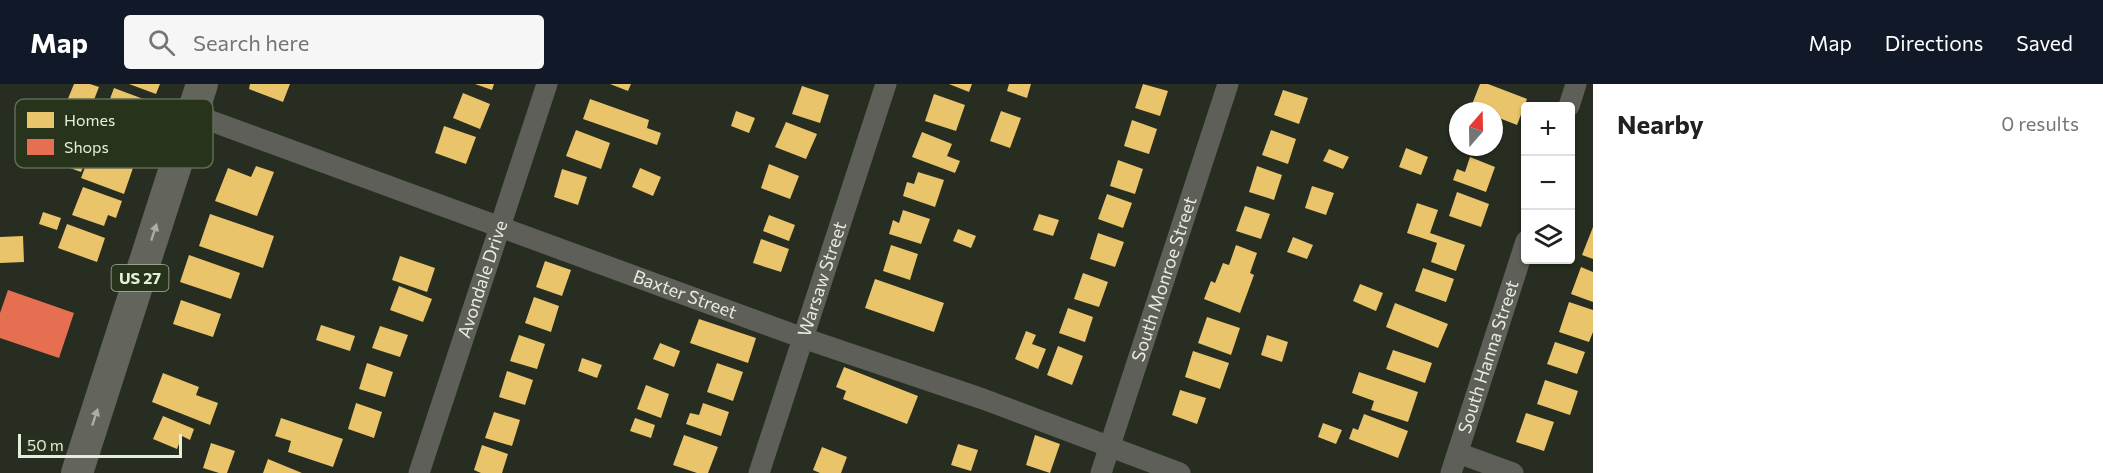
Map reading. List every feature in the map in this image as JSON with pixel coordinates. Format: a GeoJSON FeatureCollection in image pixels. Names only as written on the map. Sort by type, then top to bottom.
{"type":"FeatureCollection","features":[{"type":"Feature","properties":{"kind":"highway","name":"US 27"},"geometry":{"type":"LineString","coordinates":[[197,99],[202,84]]}},
{"type":"Feature","properties":{"kind":"highway","name":"US 27"},"geometry":{"type":"LineString","coordinates":[[77,473],[175,168]]}},
{"type":"Feature","properties":{"kind":"street","name":"Avondale Drive"},"geometry":{"type":"LineString","coordinates":[[419,473],[547,84]]}},
{"type":"Feature","properties":{"kind":"street","name":"Warsaw Street"},"geometry":{"type":"LineString","coordinates":[[759,473],[886,84]]}},
{"type":"Feature","properties":{"kind":"street","name":"South Monroe Street"},"geometry":{"type":"LineString","coordinates":[[1101,473],[1228,84]]}},
{"type":"Feature","properties":{"kind":"street"},"geometry":{"type":"LineString","coordinates":[[1570,102],[1576,84]]}},
{"type":"Feature","properties":{"kind":"street","name":"Baxter Street"},"geometry":{"type":"LineString","coordinates":[[213,122],[803,338],[983,399],[1180,473]]}},
{"type":"Feature","properties":{"kind":"street","name":"South Hanna Street"},"geometry":{"type":"LineString","coordinates":[[1451,473],[1521,257]]}},
{"type":"Feature","properties":{"kind":"street"},"geometry":{"type":"LineString","coordinates":[[1458,453],[1513,473]]}},
{"type":"Feature","properties":{"kind":"building: Homes"},"geometry":{"type":"Polygon","coordinates":[[[74,84],[90,84],[99,87],[94,99],[68,99],[74,84]]]}},
{"type":"Feature","properties":{"kind":"building: Homes"},"geometry":{"type":"Polygon","coordinates":[[[129,84],[160,84],[156,94],[129,84]]]}},
{"type":"Feature","properties":{"kind":"building: Homes"},"geometry":{"type":"Polygon","coordinates":[[[250,84],[290,84],[283,102],[249,89],[250,84]]]}},
{"type":"Feature","properties":{"kind":"building: Homes"},"geometry":{"type":"Polygon","coordinates":[[[475,84],[494,84],[492,90],[475,84]]]}},
{"type":"Feature","properties":{"kind":"building: Homes"},"geometry":{"type":"Polygon","coordinates":[[[610,84],[631,84],[628,91],[610,84]]]}},
{"type":"Feature","properties":{"kind":"building: Homes"},"geometry":{"type":"Polygon","coordinates":[[[949,84],[972,84],[969,92],[949,84]]]}},
{"type":"Feature","properties":{"kind":"building: Homes"},"geometry":{"type":"Polygon","coordinates":[[[1009,84],[1031,84],[1027,98],[1007,91],[1009,84]]]}},
{"type":"Feature","properties":{"kind":"building: Homes"},"geometry":{"type":"Polygon","coordinates":[[[1143,84],[1168,91],[1160,116],[1135,108],[1143,84]]]}},
{"type":"Feature","properties":{"kind":"building: Homes"},"geometry":{"type":"Polygon","coordinates":[[[1480,84],[1488,84],[1527,99],[1526,102],[1521,102],[1521,115],[1517,125],[1503,120],[1503,102],[1473,102],[1480,84]]]}},
{"type":"Feature","properties":{"kind":"building: Homes"},"geometry":{"type":"Polygon","coordinates":[[[802,86],[829,95],[820,123],[792,114],[802,86]]]}},
{"type":"Feature","properties":{"kind":"building: Homes"},"geometry":{"type":"Polygon","coordinates":[[[114,88],[143,99],[110,99],[114,88]]]}},
{"type":"Feature","properties":{"kind":"building: Homes"},"geometry":{"type":"Polygon","coordinates":[[[1283,90],[1308,98],[1299,124],[1274,115],[1283,90]]]}},
{"type":"Feature","properties":{"kind":"building: Homes"},"geometry":{"type":"Polygon","coordinates":[[[463,93],[490,104],[480,129],[453,118],[463,93]]]}},
{"type":"Feature","properties":{"kind":"building: Homes"},"geometry":{"type":"Polygon","coordinates":[[[934,94],[965,105],[956,131],[925,121],[934,94]]]}},
{"type":"Feature","properties":{"kind":"building: Homes"},"geometry":{"type":"Polygon","coordinates":[[[590,99],[649,120],[647,128],[661,133],[657,145],[583,119],[590,99]]]}},
{"type":"Feature","properties":{"kind":"building: Homes"},"geometry":{"type":"Polygon","coordinates":[[[736,111],[755,118],[749,133],[731,126],[736,111]]]}},
{"type":"Feature","properties":{"kind":"building: Homes"},"geometry":{"type":"Polygon","coordinates":[[[1001,111],[1021,118],[1010,148],[990,141],[1001,111]]]}},
{"type":"Feature","properties":{"kind":"building: Homes"},"geometry":{"type":"Polygon","coordinates":[[[1132,120],[1157,129],[1149,154],[1124,146],[1132,120]]]}},
{"type":"Feature","properties":{"kind":"building: Homes"},"geometry":{"type":"Polygon","coordinates":[[[786,122],[817,134],[806,159],[775,147],[786,122]]]}},
{"type":"Feature","properties":{"kind":"building: Homes"},"geometry":{"type":"Polygon","coordinates":[[[444,126],[476,137],[466,164],[435,153],[444,126]]]}},
{"type":"Feature","properties":{"kind":"building: Homes"},"geometry":{"type":"Polygon","coordinates":[[[576,130],[610,143],[601,169],[566,156],[576,130]]]}},
{"type":"Feature","properties":{"kind":"building: Homes"},"geometry":{"type":"Polygon","coordinates":[[[1271,130],[1296,139],[1288,164],[1262,155],[1271,130]]]}},
{"type":"Feature","properties":{"kind":"building: Homes"},"geometry":{"type":"Polygon","coordinates":[[[922,132],[952,144],[947,156],[960,161],[955,173],[912,157],[922,132]]]}},
{"type":"Feature","properties":{"kind":"building: Homes"},"geometry":{"type":"Polygon","coordinates":[[[1406,148],[1428,157],[1421,175],[1399,167],[1406,148]]]}},
{"type":"Feature","properties":{"kind":"building: Homes"},"geometry":{"type":"Polygon","coordinates":[[[1329,149],[1349,157],[1343,169],[1323,161],[1329,149]]]}},
{"type":"Feature","properties":{"kind":"building: Homes"},"geometry":{"type":"Polygon","coordinates":[[[1470,157],[1495,167],[1486,192],[1453,180],[1457,169],[1465,172],[1470,157]]]}},
{"type":"Feature","properties":{"kind":"building: Homes"},"geometry":{"type":"Polygon","coordinates":[[[1118,160],[1143,169],[1135,194],[1110,186],[1118,160]]]}},
{"type":"Feature","properties":{"kind":"building: Homes"},"geometry":{"type":"Polygon","coordinates":[[[769,164],[799,176],[790,199],[761,188],[769,164]]]}},
{"type":"Feature","properties":{"kind":"building: Homes"},"geometry":{"type":"Polygon","coordinates":[[[256,166],[274,172],[257,216],[215,201],[228,168],[251,177],[256,166]]]}},
{"type":"Feature","properties":{"kind":"building: Homes"},"geometry":{"type":"Polygon","coordinates":[[[1257,166],[1282,175],[1274,200],[1249,192],[1257,166]]]}},
{"type":"Feature","properties":{"kind":"building: Homes"},"geometry":{"type":"Polygon","coordinates":[[[70,168],[83,168],[81,172],[70,168]]]}},
{"type":"Feature","properties":{"kind":"building: Homes"},"geometry":{"type":"Polygon","coordinates":[[[85,168],[133,168],[124,194],[81,178],[85,168]]]}},
{"type":"Feature","properties":{"kind":"building: Homes"},"geometry":{"type":"Polygon","coordinates":[[[640,168],[661,177],[653,196],[632,187],[640,168]]]}},
{"type":"Feature","properties":{"kind":"building: Homes"},"geometry":{"type":"Polygon","coordinates":[[[562,169],[587,177],[578,205],[554,197],[562,169]]]}},
{"type":"Feature","properties":{"kind":"building: Homes"},"geometry":{"type":"Polygon","coordinates":[[[918,172],[944,180],[935,207],[903,196],[907,182],[914,184],[918,172]]]}},
{"type":"Feature","properties":{"kind":"building: Homes"},"geometry":{"type":"Polygon","coordinates":[[[1312,186],[1334,193],[1326,215],[1305,208],[1312,186]]]}},
{"type":"Feature","properties":{"kind":"building: Homes"},"geometry":{"type":"Polygon","coordinates":[[[83,187],[122,201],[116,218],[108,215],[104,226],[72,215],[83,187]]]}},
{"type":"Feature","properties":{"kind":"building: Homes"},"geometry":{"type":"Polygon","coordinates":[[[1457,192],[1489,204],[1481,227],[1449,216],[1457,192]]]}},
{"type":"Feature","properties":{"kind":"building: Homes"},"geometry":{"type":"Polygon","coordinates":[[[1107,194],[1132,203],[1123,228],[1098,219],[1107,194]]]}},
{"type":"Feature","properties":{"kind":"building: Homes"},"geometry":{"type":"Polygon","coordinates":[[[1417,203],[1438,210],[1430,233],[1465,245],[1456,271],[1431,262],[1437,243],[1407,233],[1417,203]]]}},
{"type":"Feature","properties":{"kind":"building: Homes"},"geometry":{"type":"Polygon","coordinates":[[[1245,206],[1270,214],[1261,239],[1236,231],[1245,206]]]}},
{"type":"Feature","properties":{"kind":"building: Homes"},"geometry":{"type":"Polygon","coordinates":[[[903,210],[930,219],[921,244],[889,234],[893,220],[899,223],[903,210]]]}},
{"type":"Feature","properties":{"kind":"building: Homes"},"geometry":{"type":"Polygon","coordinates":[[[43,212],[61,218],[57,230],[39,224],[43,212]]]}},
{"type":"Feature","properties":{"kind":"building: Homes"},"geometry":{"type":"Polygon","coordinates":[[[210,214],[274,236],[263,268],[199,246],[210,214]]]}},
{"type":"Feature","properties":{"kind":"building: Homes"},"geometry":{"type":"Polygon","coordinates":[[[1039,214],[1059,220],[1053,236],[1033,230],[1039,214]]]}},
{"type":"Feature","properties":{"kind":"building: Homes"},"geometry":{"type":"Polygon","coordinates":[[[769,215],[795,225],[789,241],[763,231],[769,215]]]}},
{"type":"Feature","properties":{"kind":"building: Homes"},"geometry":{"type":"Polygon","coordinates":[[[67,224],[105,238],[97,262],[58,248],[67,224]]]}},
{"type":"Feature","properties":{"kind":"building: Homes"},"geometry":{"type":"Polygon","coordinates":[[[1593,227],[1593,259],[1582,255],[1593,227]]]}},
{"type":"Feature","properties":{"kind":"building: Homes"},"geometry":{"type":"Polygon","coordinates":[[[958,229],[976,236],[971,248],[953,241],[958,229]]]}},
{"type":"Feature","properties":{"kind":"building: Homes"},"geometry":{"type":"Polygon","coordinates":[[[1098,233],[1124,242],[1115,267],[1090,259],[1098,233]]]}},
{"type":"Feature","properties":{"kind":"building: Homes"},"geometry":{"type":"Polygon","coordinates":[[[23,236],[24,262],[0,263],[0,237],[23,236]]]}},
{"type":"Feature","properties":{"kind":"building: Homes"},"geometry":{"type":"Polygon","coordinates":[[[1293,237],[1313,245],[1307,259],[1287,252],[1293,237]]]}},
{"type":"Feature","properties":{"kind":"building: Homes"},"geometry":{"type":"Polygon","coordinates":[[[761,239],[789,249],[781,272],[753,263],[761,239]]]}},
{"type":"Feature","properties":{"kind":"building: Homes"},"geometry":{"type":"Polygon","coordinates":[[[891,245],[918,254],[910,280],[883,271],[891,245]]]}},
{"type":"Feature","properties":{"kind":"building: Homes"},"geometry":{"type":"Polygon","coordinates":[[[1236,245],[1257,253],[1250,273],[1254,275],[1240,313],[1204,299],[1211,281],[1215,283],[1223,263],[1229,265],[1236,245]]]}},
{"type":"Feature","properties":{"kind":"building: Homes"},"geometry":{"type":"Polygon","coordinates":[[[189,255],[240,273],[231,299],[180,282],[189,255]]]}},
{"type":"Feature","properties":{"kind":"building: Homes"},"geometry":{"type":"Polygon","coordinates":[[[400,256],[435,268],[427,292],[392,280],[400,256]]]}},
{"type":"Feature","properties":{"kind":"building: Homes"},"geometry":{"type":"Polygon","coordinates":[[[545,261],[571,270],[562,296],[536,287],[545,261]]]}},
{"type":"Feature","properties":{"kind":"building: Homes"},"geometry":{"type":"Polygon","coordinates":[[[1581,267],[1593,272],[1593,302],[1571,294],[1581,267]]]}},
{"type":"Feature","properties":{"kind":"building: Homes"},"geometry":{"type":"Polygon","coordinates":[[[1423,268],[1454,279],[1446,302],[1415,291],[1423,268]]]}},
{"type":"Feature","properties":{"kind":"building: Homes"},"geometry":{"type":"Polygon","coordinates":[[[1083,273],[1108,282],[1099,307],[1074,299],[1083,273]]]}},
{"type":"Feature","properties":{"kind":"building: Homes"},"geometry":{"type":"Polygon","coordinates":[[[875,279],[944,303],[934,332],[865,308],[875,279]]]}},
{"type":"Feature","properties":{"kind":"building: Homes"},"geometry":{"type":"Polygon","coordinates":[[[1360,284],[1383,293],[1376,311],[1353,301],[1360,284]]]}},
{"type":"Feature","properties":{"kind":"building: Homes"},"geometry":{"type":"Polygon","coordinates":[[[399,286],[432,299],[423,322],[390,310],[399,286]]]}},
{"type":"Feature","properties":{"kind":"building: Homes"},"geometry":{"type":"Polygon","coordinates":[[[534,297],[559,306],[551,332],[525,323],[534,297]]]}},
{"type":"Feature","properties":{"kind":"building: Homes"},"geometry":{"type":"Polygon","coordinates":[[[181,300],[221,314],[213,337],[173,324],[181,300]]]}},
{"type":"Feature","properties":{"kind":"building: Homes"},"geometry":{"type":"Polygon","coordinates":[[[1569,302],[1593,310],[1593,332],[1589,342],[1559,332],[1569,302]]]}},
{"type":"Feature","properties":{"kind":"building: Homes"},"geometry":{"type":"Polygon","coordinates":[[[1395,303],[1448,324],[1438,348],[1386,327],[1395,303]]]}},
{"type":"Feature","properties":{"kind":"building: Homes"},"geometry":{"type":"Polygon","coordinates":[[[1068,308],[1093,317],[1085,342],[1059,333],[1068,308]]]}},
{"type":"Feature","properties":{"kind":"building: Homes"},"geometry":{"type":"Polygon","coordinates":[[[1207,317],[1240,328],[1231,355],[1198,343],[1207,317]]]}},
{"type":"Feature","properties":{"kind":"building: Homes"},"geometry":{"type":"Polygon","coordinates":[[[699,319],[756,338],[748,363],[690,343],[699,319]]]}},
{"type":"Feature","properties":{"kind":"building: Homes"},"geometry":{"type":"Polygon","coordinates":[[[321,325],[355,336],[350,351],[316,340],[321,325]]]}},
{"type":"Feature","properties":{"kind":"building: Homes"},"geometry":{"type":"Polygon","coordinates":[[[380,326],[408,335],[400,357],[372,348],[380,326]]]}},
{"type":"Feature","properties":{"kind":"building: Homes"},"geometry":{"type":"Polygon","coordinates":[[[1026,331],[1036,335],[1032,344],[1046,349],[1038,369],[1015,359],[1026,331]]]}},
{"type":"Feature","properties":{"kind":"building: Homes"},"geometry":{"type":"Polygon","coordinates":[[[519,335],[545,344],[537,369],[510,361],[519,335]]]}},
{"type":"Feature","properties":{"kind":"building: Homes"},"geometry":{"type":"Polygon","coordinates":[[[1267,335],[1288,342],[1282,362],[1261,355],[1267,335]]]}},
{"type":"Feature","properties":{"kind":"building: Homes"},"geometry":{"type":"Polygon","coordinates":[[[1555,342],[1585,352],[1577,374],[1547,364],[1555,342]]]}},
{"type":"Feature","properties":{"kind":"building: Homes"},"geometry":{"type":"Polygon","coordinates":[[[660,343],[680,351],[674,367],[653,359],[660,343]]]}},
{"type":"Feature","properties":{"kind":"building: Homes"},"geometry":{"type":"Polygon","coordinates":[[[1058,346],[1083,356],[1072,385],[1047,375],[1058,346]]]}},
{"type":"Feature","properties":{"kind":"building: Homes"},"geometry":{"type":"Polygon","coordinates":[[[1393,350],[1432,363],[1425,383],[1386,369],[1393,350]]]}},
{"type":"Feature","properties":{"kind":"building: Homes"},"geometry":{"type":"Polygon","coordinates":[[[1193,351],[1229,363],[1220,389],[1185,377],[1193,351]]]}},
{"type":"Feature","properties":{"kind":"building: Homes"},"geometry":{"type":"Polygon","coordinates":[[[582,358],[602,365],[597,378],[578,371],[582,358]]]}},
{"type":"Feature","properties":{"kind":"building: Homes"},"geometry":{"type":"Polygon","coordinates":[[[367,363],[393,372],[385,397],[359,389],[367,363]]]}},
{"type":"Feature","properties":{"kind":"building: Homes"},"geometry":{"type":"Polygon","coordinates":[[[717,363],[743,372],[733,401],[707,392],[717,363]]]}},
{"type":"Feature","properties":{"kind":"building: Homes"},"geometry":{"type":"Polygon","coordinates":[[[844,367],[918,396],[907,424],[843,399],[846,391],[836,387],[844,367]]]}},
{"type":"Feature","properties":{"kind":"building: Homes"},"geometry":{"type":"Polygon","coordinates":[[[507,371],[533,380],[525,405],[499,397],[507,371]]]}},
{"type":"Feature","properties":{"kind":"building: Homes"},"geometry":{"type":"Polygon","coordinates":[[[1359,372],[1418,392],[1408,422],[1371,410],[1374,401],[1352,393],[1359,372]]]}},
{"type":"Feature","properties":{"kind":"building: Homes"},"geometry":{"type":"Polygon","coordinates":[[[163,373],[199,387],[196,395],[218,403],[210,425],[152,402],[163,373]]]}},
{"type":"Feature","properties":{"kind":"building: Homes"},"geometry":{"type":"Polygon","coordinates":[[[1545,380],[1578,391],[1570,415],[1537,404],[1545,380]]]}},
{"type":"Feature","properties":{"kind":"building: Homes"},"geometry":{"type":"Polygon","coordinates":[[[646,385],[669,394],[661,418],[637,409],[646,385]]]}},
{"type":"Feature","properties":{"kind":"building: Homes"},"geometry":{"type":"Polygon","coordinates":[[[1180,390],[1206,398],[1197,424],[1172,415],[1180,390]]]}},
{"type":"Feature","properties":{"kind":"building: Homes"},"geometry":{"type":"Polygon","coordinates":[[[356,403],[382,412],[374,438],[348,429],[356,403]]]}},
{"type":"Feature","properties":{"kind":"building: Homes"},"geometry":{"type":"Polygon","coordinates":[[[703,403],[729,412],[721,436],[686,424],[690,413],[699,415],[703,403]]]}},
{"type":"Feature","properties":{"kind":"building: Homes"},"geometry":{"type":"Polygon","coordinates":[[[494,412],[520,420],[512,446],[485,438],[494,412]]]}},
{"type":"Feature","properties":{"kind":"building: Homes"},"geometry":{"type":"Polygon","coordinates":[[[1526,413],[1554,422],[1544,451],[1516,442],[1526,413]]]}},
{"type":"Feature","properties":{"kind":"building: Homes"},"geometry":{"type":"Polygon","coordinates":[[[1364,414],[1408,431],[1398,458],[1349,439],[1353,428],[1358,430],[1364,414]]]}},
{"type":"Feature","properties":{"kind":"building: Homes"},"geometry":{"type":"Polygon","coordinates":[[[163,416],[194,429],[190,440],[182,436],[177,449],[153,439],[163,416]]]}},
{"type":"Feature","properties":{"kind":"building: Homes"},"geometry":{"type":"Polygon","coordinates":[[[281,418],[343,439],[333,467],[288,452],[291,441],[275,436],[281,418]]]}},
{"type":"Feature","properties":{"kind":"building: Homes"},"geometry":{"type":"Polygon","coordinates":[[[635,418],[655,425],[651,438],[630,431],[635,418]]]}},
{"type":"Feature","properties":{"kind":"building: Homes"},"geometry":{"type":"Polygon","coordinates":[[[1323,423],[1342,430],[1336,444],[1318,437],[1323,423]]]}},
{"type":"Feature","properties":{"kind":"building: Homes"},"geometry":{"type":"Polygon","coordinates":[[[684,435],[718,447],[708,473],[697,473],[673,465],[684,435]]]}},
{"type":"Feature","properties":{"kind":"building: Homes"},"geometry":{"type":"Polygon","coordinates":[[[1035,435],[1060,444],[1050,473],[1026,465],[1035,435]]]}},
{"type":"Feature","properties":{"kind":"building: Homes"},"geometry":{"type":"Polygon","coordinates":[[[211,443],[235,451],[227,473],[203,468],[211,443]]]}},
{"type":"Feature","properties":{"kind":"building: Homes"},"geometry":{"type":"Polygon","coordinates":[[[958,444],[978,450],[971,471],[951,465],[958,444]]]}},
{"type":"Feature","properties":{"kind":"building: Homes"},"geometry":{"type":"Polygon","coordinates":[[[482,445],[508,454],[502,473],[481,473],[474,470],[482,445]]]}},
{"type":"Feature","properties":{"kind":"building: Homes"},"geometry":{"type":"Polygon","coordinates":[[[822,447],[847,457],[841,473],[820,473],[813,470],[822,447]]]}},
{"type":"Feature","properties":{"kind":"building: Homes"},"geometry":{"type":"Polygon","coordinates":[[[268,459],[302,473],[263,473],[268,459]]]}},
{"type":"Feature","properties":{"kind":"building: Shops"},"geometry":{"type":"Polygon","coordinates":[[[8,290],[74,313],[59,358],[0,338],[0,313],[8,290]]]}}]}
